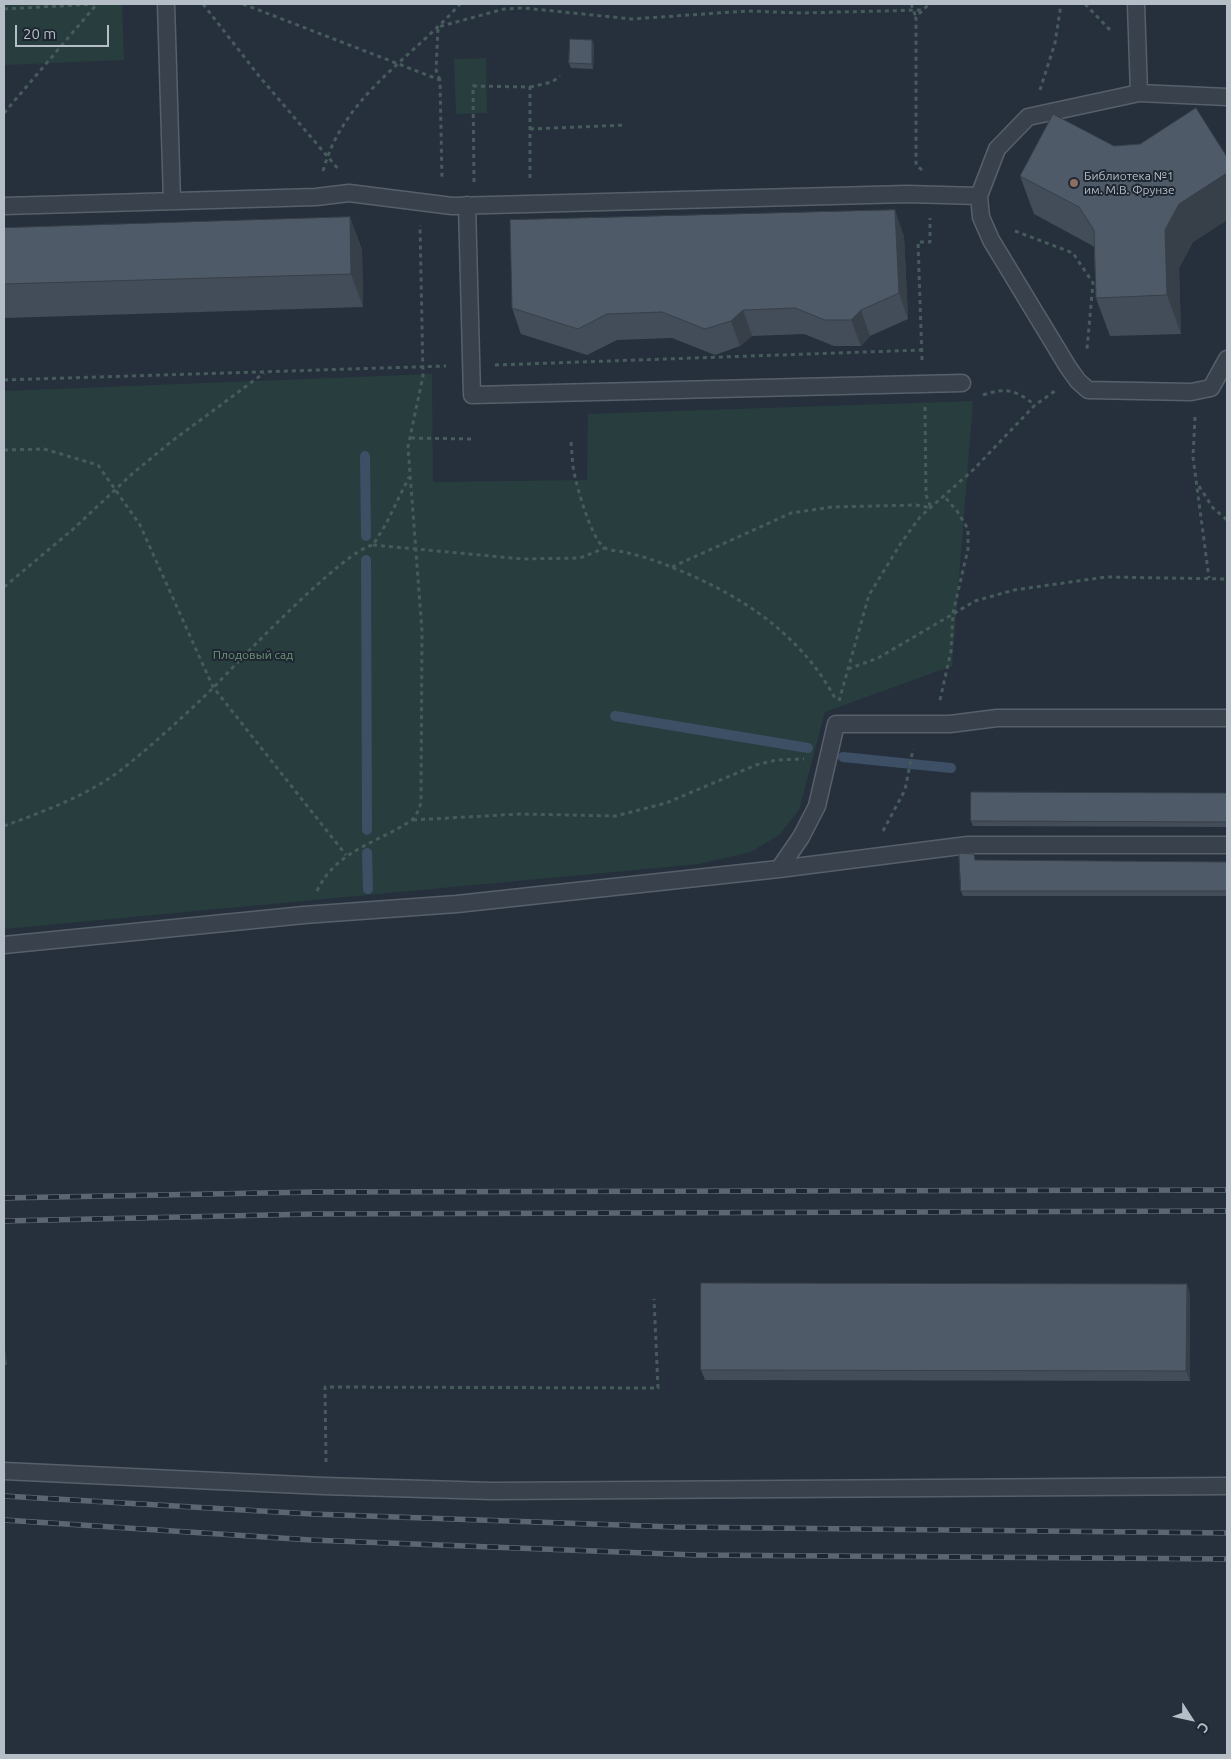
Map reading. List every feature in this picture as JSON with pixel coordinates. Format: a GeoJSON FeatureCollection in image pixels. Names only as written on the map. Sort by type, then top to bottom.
{"type":"FeatureCollection","features":[{"type":"Feature","properties":{"kind":"lane"},"geometry":{"type":"LineString","coordinates":[[166,4],[172,201]]}},
{"type":"Feature","properties":{"kind":"lane"},"geometry":{"type":"LineString","coordinates":[[1136,4],[1139,93]]}},
{"type":"Feature","properties":{"kind":"lane"},"geometry":{"type":"LineString","coordinates":[[1227,97],[1139,93],[1028,118],[997,149],[978,196],[982,217],[991,240],[1078,381],[1088,390],[1197,391],[1211,388],[1227,359]]}},
{"type":"Feature","properties":{"kind":"lane"},"geometry":{"type":"LineString","coordinates":[[4,206],[316,197],[349,193],[419,202],[471,205],[907,194],[978,196]]}},
{"type":"Feature","properties":{"kind":"lane"},"geometry":{"type":"LineString","coordinates":[[471,205],[472,395],[962,383]]}},
{"type":"Feature","properties":{"kind":"lane"},"geometry":{"type":"LineString","coordinates":[[779,869],[801,837],[816,806],[836,724],[950,724],[998,718],[1227,718]]}},
{"type":"Feature","properties":{"kind":"lane"},"geometry":{"type":"LineString","coordinates":[[4,945],[304,915],[457,904],[779,869],[968,845],[1227,845]]}},
{"type":"Feature","properties":{"kind":"lane"},"geometry":{"type":"LineString","coordinates":[[4,1471],[313,1486],[492,1491],[1227,1486]]}},
{"type":"Feature","properties":{"kind":"path"},"geometry":{"type":"LineString","coordinates":[[4,9],[22,6],[96,4]]}},
{"type":"Feature","properties":{"kind":"path"},"geometry":{"type":"LineString","coordinates":[[4,113],[96,4]]}},
{"type":"Feature","properties":{"kind":"path"},"geometry":{"type":"LineString","coordinates":[[203,4],[259,76],[361,194]]}},
{"type":"Feature","properties":{"kind":"path"},"geometry":{"type":"LineString","coordinates":[[243,4],[440,80]]}},
{"type":"Feature","properties":{"kind":"path"},"geometry":{"type":"LineString","coordinates":[[316,197],[327,156],[358,105],[397,63],[438,27],[460,4]]}},
{"type":"Feature","properties":{"kind":"path"},"geometry":{"type":"LineString","coordinates":[[911,4],[916,17],[916,23]]}},
{"type":"Feature","properties":{"kind":"path"},"geometry":{"type":"LineString","coordinates":[[916,17],[929,4]]}},
{"type":"Feature","properties":{"kind":"path"},"geometry":{"type":"LineString","coordinates":[[1028,118],[1047,72],[1055,43],[1061,4]]}},
{"type":"Feature","properties":{"kind":"path"},"geometry":{"type":"LineString","coordinates":[[438,27],[504,9],[524,8],[632,19],[747,11],[801,13],[923,10]]}},
{"type":"Feature","properties":{"kind":"path"},"geometry":{"type":"LineString","coordinates":[[438,27],[436,70],[440,80],[442,204]]}},
{"type":"Feature","properties":{"kind":"path"},"geometry":{"type":"LineString","coordinates":[[471,205],[473,86],[530,87],[552,82],[560,76]]}},
{"type":"Feature","properties":{"kind":"path"},"geometry":{"type":"LineString","coordinates":[[530,87],[530,204]]}},
{"type":"Feature","properties":{"kind":"path"},"geometry":{"type":"LineString","coordinates":[[530,128],[625,125]]}},
{"type":"Feature","properties":{"kind":"path"},"geometry":{"type":"LineString","coordinates":[[412,820],[419,810],[421,802],[422,631],[408,447],[423,376],[419,202]]}},
{"type":"Feature","properties":{"kind":"path"},"geometry":{"type":"LineString","coordinates":[[571,442],[574,473],[584,507],[596,538],[605,548],[672,567],[739,600],[777,627],[812,661],[838,705],[840,692],[870,595],[901,543],[920,517],[973,470],[1035,405],[1052,392],[1078,381],[1086,361],[1093,284],[1073,253],[982,217]]}},
{"type":"Feature","properties":{"kind":"path"},"geometry":{"type":"LineString","coordinates":[[4,587],[72,532],[132,474],[172,440],[265,372]]}},
{"type":"Feature","properties":{"kind":"path"},"geometry":{"type":"LineString","coordinates":[[923,384],[926,495],[931,508]]}},
{"type":"Feature","properties":{"kind":"path"},"geometry":{"type":"LineString","coordinates":[[1197,391],[1193,457],[1198,486],[1204,555],[1209,578]]}},
{"type":"Feature","properties":{"kind":"path"},"geometry":{"type":"LineString","coordinates":[[410,438],[472,439]]}},
{"type":"Feature","properties":{"kind":"path"},"geometry":{"type":"LineString","coordinates":[[4,450],[44,449],[98,465],[140,525],[213,687],[347,855]]}},
{"type":"Feature","properties":{"kind":"path"},"geometry":{"type":"LineString","coordinates":[[373,545],[386,524],[409,478]]}},
{"type":"Feature","properties":{"kind":"path"},"geometry":{"type":"LineString","coordinates":[[1198,486],[1213,508],[1227,520]]}},
{"type":"Feature","properties":{"kind":"path"},"geometry":{"type":"LineString","coordinates":[[944,496],[957,511],[968,530],[968,549],[953,613],[951,652]]}},
{"type":"Feature","properties":{"kind":"path"},"geometry":{"type":"LineString","coordinates":[[672,567],[790,513],[832,507],[916,505],[931,508]]}},
{"type":"Feature","properties":{"kind":"path"},"geometry":{"type":"LineString","coordinates":[[4,826],[59,804],[124,768],[213,687],[333,571],[366,546],[373,545],[522,559],[580,558],[605,548]]}},
{"type":"Feature","properties":{"kind":"path"},"geometry":{"type":"LineString","coordinates":[[848,669],[878,658],[975,601],[1014,590],[1106,577],[1227,579]]}},
{"type":"Feature","properties":{"kind":"path"},"geometry":{"type":"LineString","coordinates":[[868,857],[905,790],[911,757]]}},
{"type":"Feature","properties":{"kind":"path"},"geometry":{"type":"LineString","coordinates":[[304,915],[328,872],[347,855],[412,820],[520,814],[616,816],[666,803],[769,762],[827,759]]}},
{"type":"Feature","properties":{"kind":"path"},"geometry":{"type":"LineString","coordinates":[[326,1468],[325,1387],[658,1388],[654,1299]]}},
{"type":"Feature","properties":{"kind":"green space"},"geometry":{"type":"Polygon","coordinates":[[[4,4],[122,4],[124,60],[4,65],[4,4]]]}},
{"type":"Feature","properties":{"kind":"green space"},"geometry":{"type":"Polygon","coordinates":[[[486,58],[487,113],[456,114],[454,59],[486,58]]]}},
{"type":"Feature","properties":{"kind":"green space","name":"Плодовый сад"},"geometry":{"type":"Polygon","coordinates":[[[432,374],[433,482],[587,480],[588,414],[973,401],[952,666],[825,712],[799,810],[779,835],[751,852],[699,864],[4,929],[4,391],[432,374]]]}},
{"type":"Feature","properties":{"kind":"building"},"geometry":{"type":"Polygon","coordinates":[[[570,39],[592,40],[592,64],[569,63],[570,39]]]}},
{"type":"Feature","properties":{"kind":"building"},"geometry":{"type":"Polygon","coordinates":[[[1196,108],[1227,157],[1227,173],[1179,204],[1165,230],[1167,295],[1096,298],[1094,230],[1079,207],[1020,176],[1053,114],[1114,146],[1140,144],[1196,108]]]}},
{"type":"Feature","properties":{"kind":"building"},"geometry":{"type":"Polygon","coordinates":[[[895,210],[899,293],[861,310],[851,320],[825,320],[795,308],[743,310],[731,321],[705,329],[662,312],[607,314],[578,329],[512,308],[510,220],[895,210]]]}},
{"type":"Feature","properties":{"kind":"building"},"geometry":{"type":"Polygon","coordinates":[[[350,217],[351,274],[4,284],[4,228],[350,217]]]}},
{"type":"Feature","properties":{"kind":"building"},"geometry":{"type":"Polygon","coordinates":[[[971,792],[1227,793],[1227,822],[971,821],[971,792]]]}},
{"type":"Feature","properties":{"kind":"building"},"geometry":{"type":"Polygon","coordinates":[[[959,853],[974,854],[975,860],[1227,862],[1227,891],[961,891],[959,853]]]}},
{"type":"Feature","properties":{"kind":"building"},"geometry":{"type":"Polygon","coordinates":[[[701,1283],[1187,1284],[1186,1371],[701,1370],[701,1283]]]}},
{"type":"Feature","properties":{"kind":"waterway"},"geometry":{"type":"LineString","coordinates":[[365,456],[366,536]]}},
{"type":"Feature","properties":{"kind":"waterway"},"geometry":{"type":"LineString","coordinates":[[366,560],[367,830]]}},
{"type":"Feature","properties":{"kind":"waterway"},"geometry":{"type":"LineString","coordinates":[[615,716],[808,748]]}},
{"type":"Feature","properties":{"kind":"waterway"},"geometry":{"type":"LineString","coordinates":[[843,757],[951,768]]}},
{"type":"Feature","properties":{"kind":"waterway"},"geometry":{"type":"LineString","coordinates":[[367,853],[368,889]]}},
{"type":"Feature","properties":{"kind":"railway"},"geometry":{"type":"LineString","coordinates":[[4,1198],[314,1192],[1227,1190]]}},
{"type":"Feature","properties":{"kind":"railway"},"geometry":{"type":"LineString","coordinates":[[4,1221],[314,1214],[1227,1211]]}},
{"type":"Feature","properties":{"kind":"railway"},"geometry":{"type":"LineString","coordinates":[[4,1496],[312,1514],[675,1527],[1227,1533]]}},
{"type":"Feature","properties":{"kind":"railway"},"geometry":{"type":"LineString","coordinates":[[4,1520],[311,1540],[696,1555],[1227,1559]]}},
{"type":"Feature","properties":{"kind":"place","name":"Библиотека №1 им. М.В. Фрунзе"},"geometry":{"type":"Point","coordinates":[1074,183]}}]}
